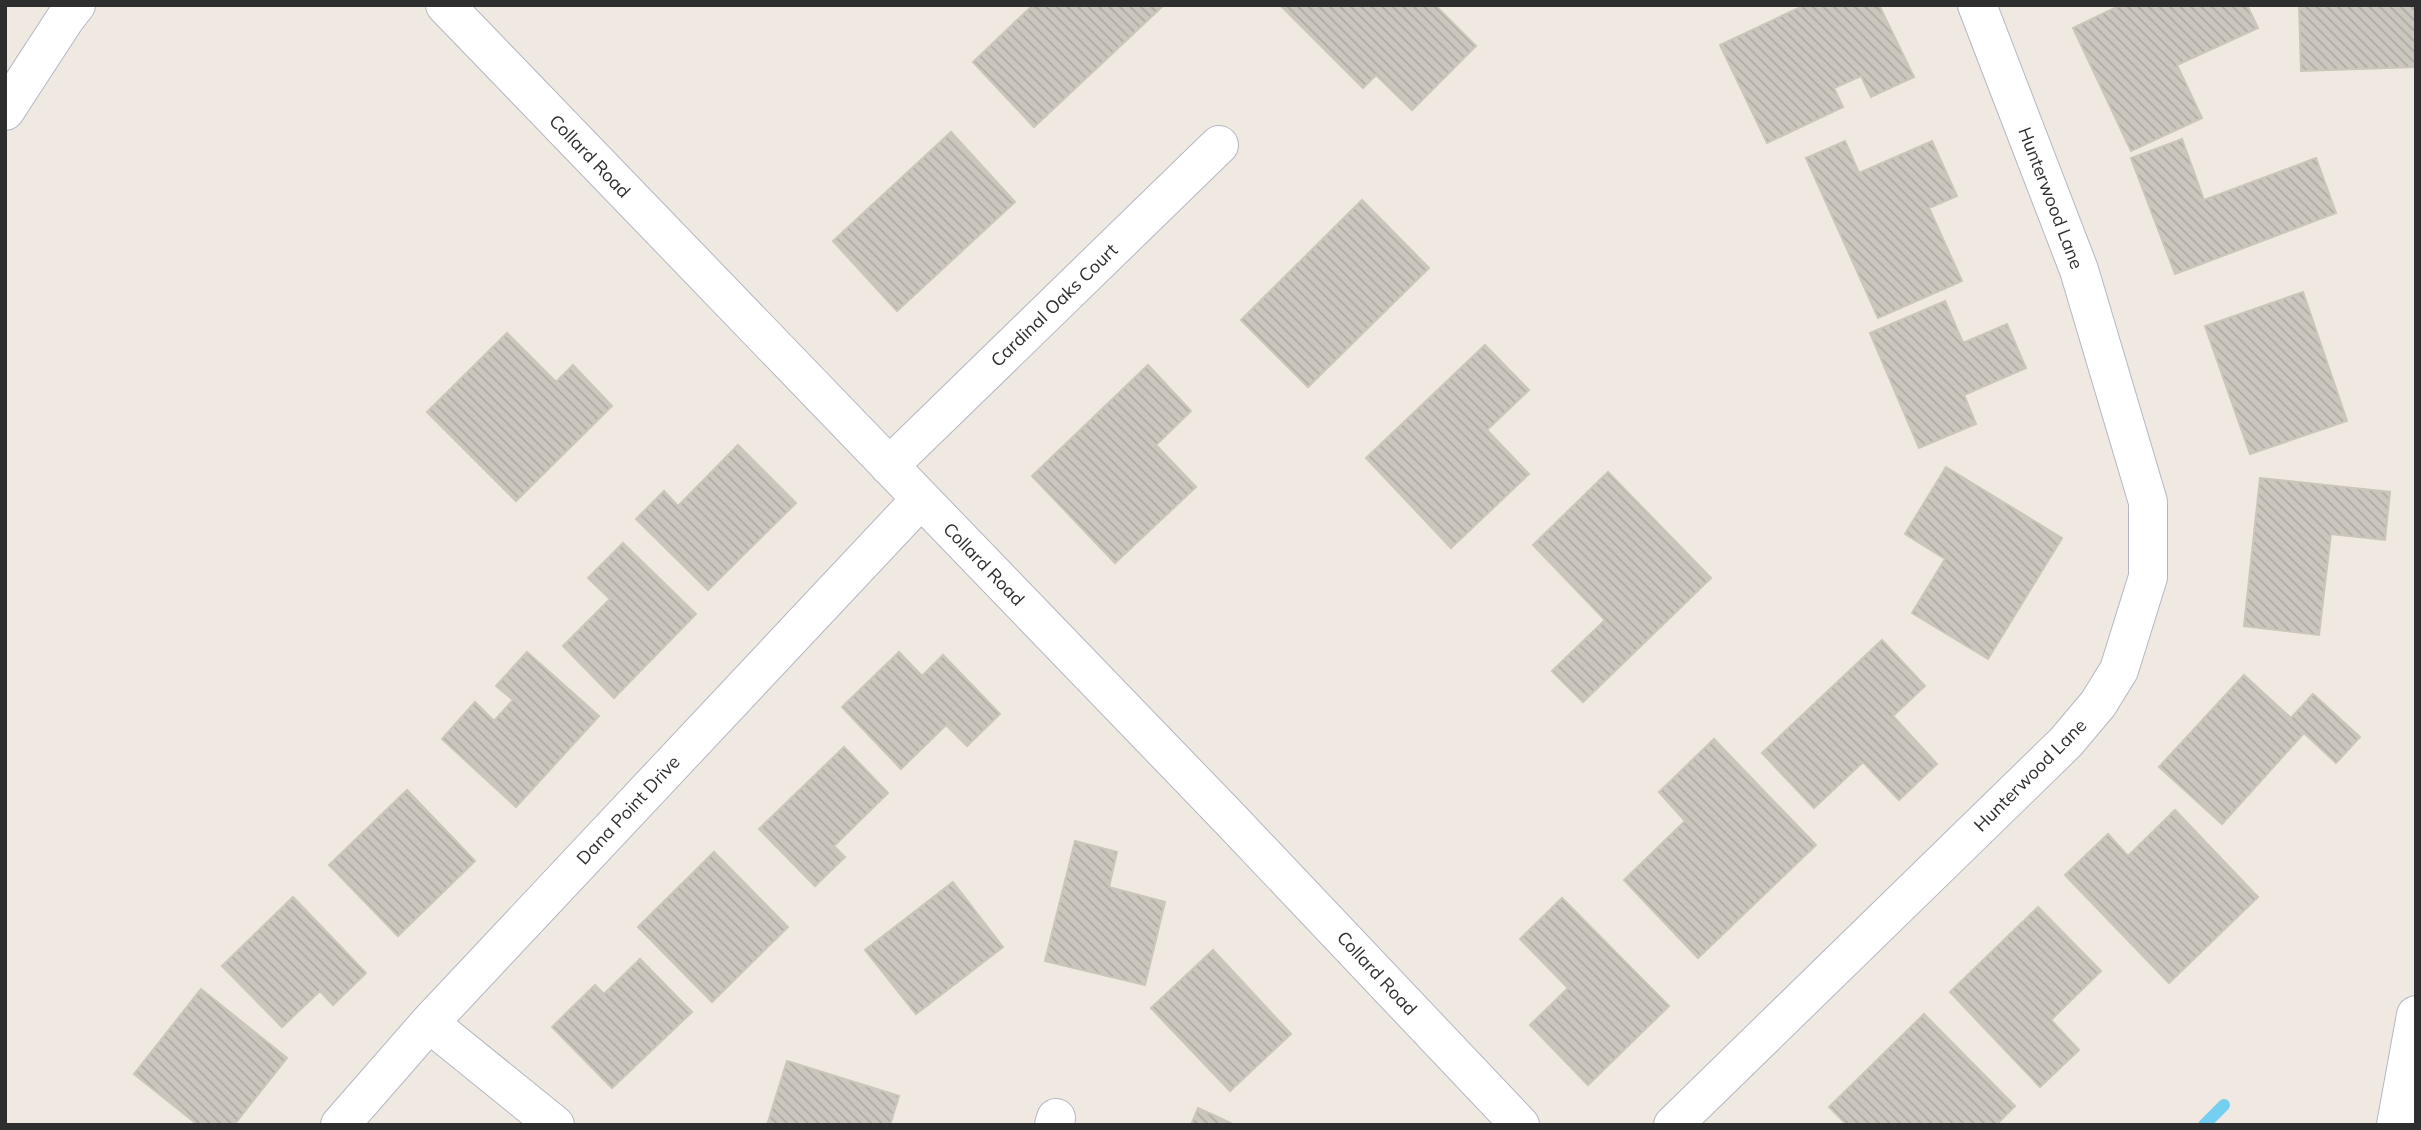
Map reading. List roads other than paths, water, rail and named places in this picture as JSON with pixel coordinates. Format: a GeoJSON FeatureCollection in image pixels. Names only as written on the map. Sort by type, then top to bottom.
{"type":"FeatureCollection","features":[{"type":"Feature","properties":{"kind":"street"},"geometry":{"type":"LineString","coordinates":[[5,111],[76,5]]}},
{"type":"Feature","properties":{"kind":"street","name":"Collard Road"},"geometry":{"type":"LineString","coordinates":[[445,5],[1231,820],[1520,1125]]}},
{"type":"Feature","properties":{"kind":"street","name":"Hunterwood Lane"},"geometry":{"type":"LineString","coordinates":[[1673,1125],[2066,742],[2098,704],[2119,670],[2148,577],[2148,502],[2079,270],[1977,5]]}},
{"type":"Feature","properties":{"kind":"street","name":"Cardinal Oaks Court"},"geometry":{"type":"LineString","coordinates":[[888,466],[1219,145]]}},
{"type":"Feature","properties":{"kind":"street","name":"Dana Point Drive"},"geometry":{"type":"LineString","coordinates":[[340,1125],[429,1023],[921,499]]}},
{"type":"Feature","properties":{"kind":"street"},"geometry":{"type":"LineString","coordinates":[[2396,1125],[2416,1015]]}},
{"type":"Feature","properties":{"kind":"street"},"geometry":{"type":"LineString","coordinates":[[429,1023],[555,1125]]}},
{"type":"Feature","properties":{"kind":"waterway"},"geometry":{"type":"LineString","coordinates":[[2204,1125],[2224,1105]]}}]}
